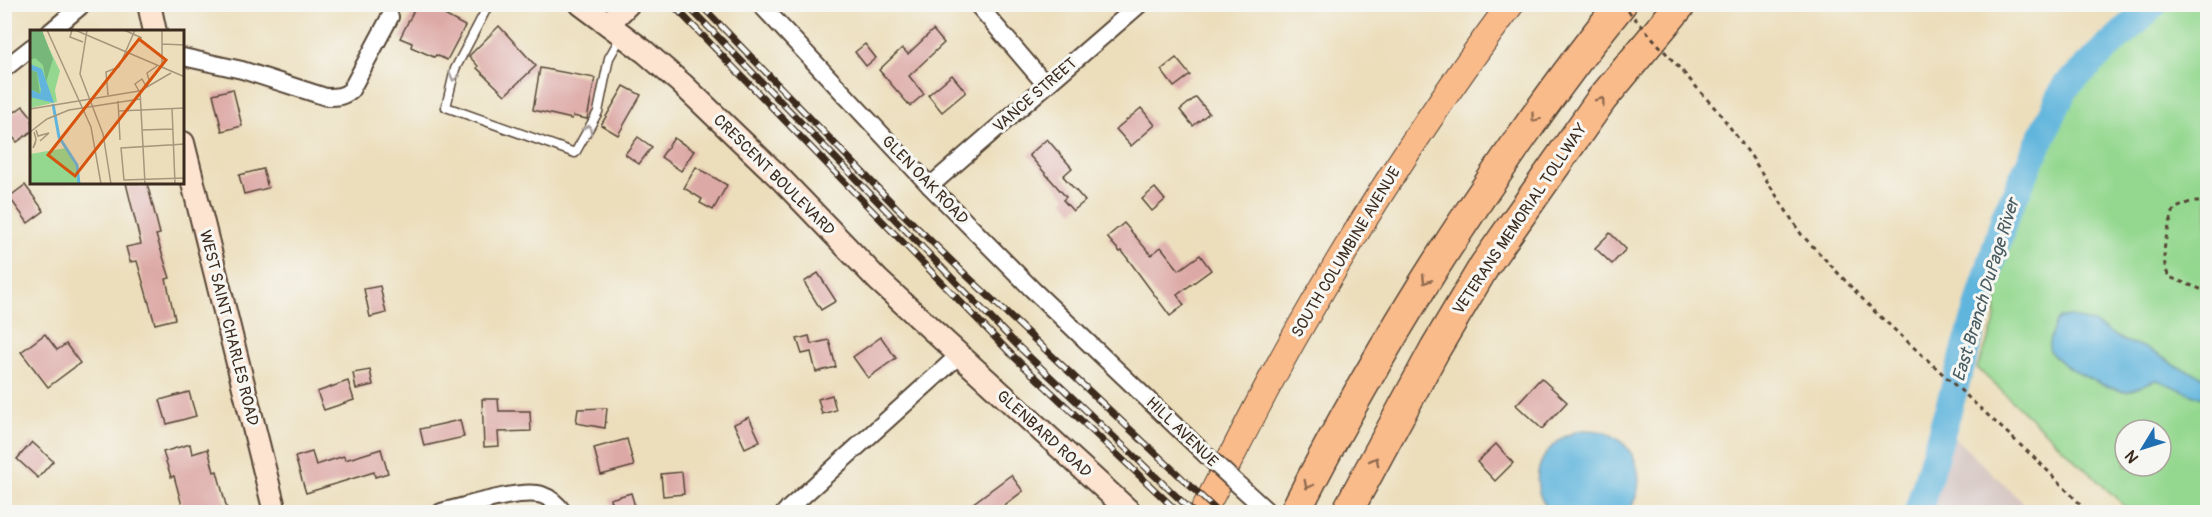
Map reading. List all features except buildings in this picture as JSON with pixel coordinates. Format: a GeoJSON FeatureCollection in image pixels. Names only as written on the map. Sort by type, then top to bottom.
{"type":"FeatureCollection","features":[{"type":"Feature","properties":{"kind":"highway"},"geometry":{"type":"LineString","coordinates":[[1294,513],[1397,326],[1467,213],[1564,77],[1622,4]]}},
{"type":"Feature","properties":{"kind":"highway","name":"VETERANS MEMORIAL TOLLWAY"},"geometry":{"type":"LineString","coordinates":[[1347,513],[1435,349],[1485,265],[1601,100],[1681,4]]}},
{"type":"Feature","properties":{"kind":"main road","name":"SOUTH COLUMBINE AVENUE"},"geometry":{"type":"LineString","coordinates":[[1203,513],[1297,332],[1376,201],[1429,119],[1511,4]]}},
{"type":"Feature","properties":{"kind":"street"},"geometry":{"type":"LineString","coordinates":[[52,30],[83,4]]}},
{"type":"Feature","properties":{"kind":"street"},"geometry":{"type":"LineString","coordinates":[[149,4],[155,30]]}},
{"type":"Feature","properties":{"kind":"street","name":"CRESCENT BOULEVARD"},"geometry":{"type":"LineString","coordinates":[[581,4],[682,84],[780,178],[878,280],[958,356]]}},
{"type":"Feature","properties":{"kind":"street"},"geometry":{"type":"LineString","coordinates":[[615,29],[628,4]]}},
{"type":"Feature","properties":{"kind":"street","name":"GLEN OAK ROAD"},"geometry":{"type":"LineString","coordinates":[[760,4],[930,186],[1096,350]]}},
{"type":"Feature","properties":{"kind":"street"},"geometry":{"type":"LineString","coordinates":[[977,4],[1046,84]]}},
{"type":"Feature","properties":{"kind":"street","name":"VANCE STREET"},"geometry":{"type":"LineString","coordinates":[[930,186],[1140,4]]}},
{"type":"Feature","properties":{"kind":"street"},"geometry":{"type":"LineString","coordinates":[[184,57],[242,70],[326,97],[337,98],[351,90],[390,17]]}},
{"type":"Feature","properties":{"kind":"street"},"geometry":{"type":"LineString","coordinates":[[4,69],[30,49]]}},
{"type":"Feature","properties":{"kind":"street","name":"WEST SAINT CHARLES ROAD"},"geometry":{"type":"LineString","coordinates":[[184,147],[275,513]]}},
{"type":"Feature","properties":{"kind":"street","name":"HILL AVENUE"},"geometry":{"type":"LineString","coordinates":[[1096,350],[1268,513]]}},
{"type":"Feature","properties":{"kind":"street"},"geometry":{"type":"LineString","coordinates":[[785,513],[958,356]]}},
{"type":"Feature","properties":{"kind":"street","name":"GLENBARD ROAD"},"geometry":{"type":"LineString","coordinates":[[958,356],[1130,513]]}},
{"type":"Feature","properties":{"kind":"street"},"geometry":{"type":"LineString","coordinates":[[441,513],[528,493],[543,495],[555,502],[563,513]]}},
{"type":"Feature","properties":{"kind":"lane"},"geometry":{"type":"LineString","coordinates":[[489,4],[455,69],[446,107],[575,153],[598,112],[615,29]]}},
{"type":"Feature","properties":{"kind":"path"},"geometry":{"type":"LineString","coordinates":[[1622,4],[1721,115],[1751,156],[1801,234],[1873,310],[2040,463],[2088,513]]}},
{"type":"Feature","properties":{"kind":"path"},"geometry":{"type":"LineString","coordinates":[[2208,202],[2190,202],[2174,209],[2163,251],[2164,267],[2169,277],[2208,292]]}},
{"type":"Feature","properties":{"kind":"shaded area"},"geometry":{"type":"Polygon","coordinates":[[[1944,428],[2033,512],[1918,512],[1944,428]]]}},
{"type":"Feature","properties":{"kind":"green space"},"geometry":{"type":"Polygon","coordinates":[[[2172,5],[2207,5],[2207,512],[2131,512],[1977,368],[1994,325],[1998,289],[2015,222],[2058,123],[2082,86],[2121,47],[2172,5]]]}},
{"type":"Feature","properties":{"kind":"water"},"geometry":{"type":"Polygon","coordinates":[[[2069,316],[2093,323],[2124,341],[2149,349],[2176,366],[2207,378],[2207,400],[2157,380],[2130,391],[2118,390],[2071,369],[2060,361],[2049,348],[2057,321],[2069,316]]]}},
{"type":"Feature","properties":{"kind":"water"},"geometry":{"type":"Polygon","coordinates":[[[1582,430],[1599,431],[1620,440],[1634,459],[1639,480],[1634,502],[1627,512],[1550,512],[1542,499],[1538,487],[1541,462],[1557,442],[1582,430]]]}},
{"type":"Feature","properties":{"kind":"waterway","name":"East Branch DuPage River"},"geometry":{"type":"LineString","coordinates":[[1918,512],[2005,216],[2065,87],[2154,4]]}},
{"type":"Feature","properties":{"kind":"railway"},"geometry":{"type":"LineString","coordinates":[[672,4],[1012,355],[1178,512]]}},
{"type":"Feature","properties":{"kind":"railway"},"geometry":{"type":"LineString","coordinates":[[686,4],[1018,346],[1193,512]]}},
{"type":"Feature","properties":{"kind":"railway"},"geometry":{"type":"LineString","coordinates":[[700,4],[897,208],[1218,512]]}}]}
